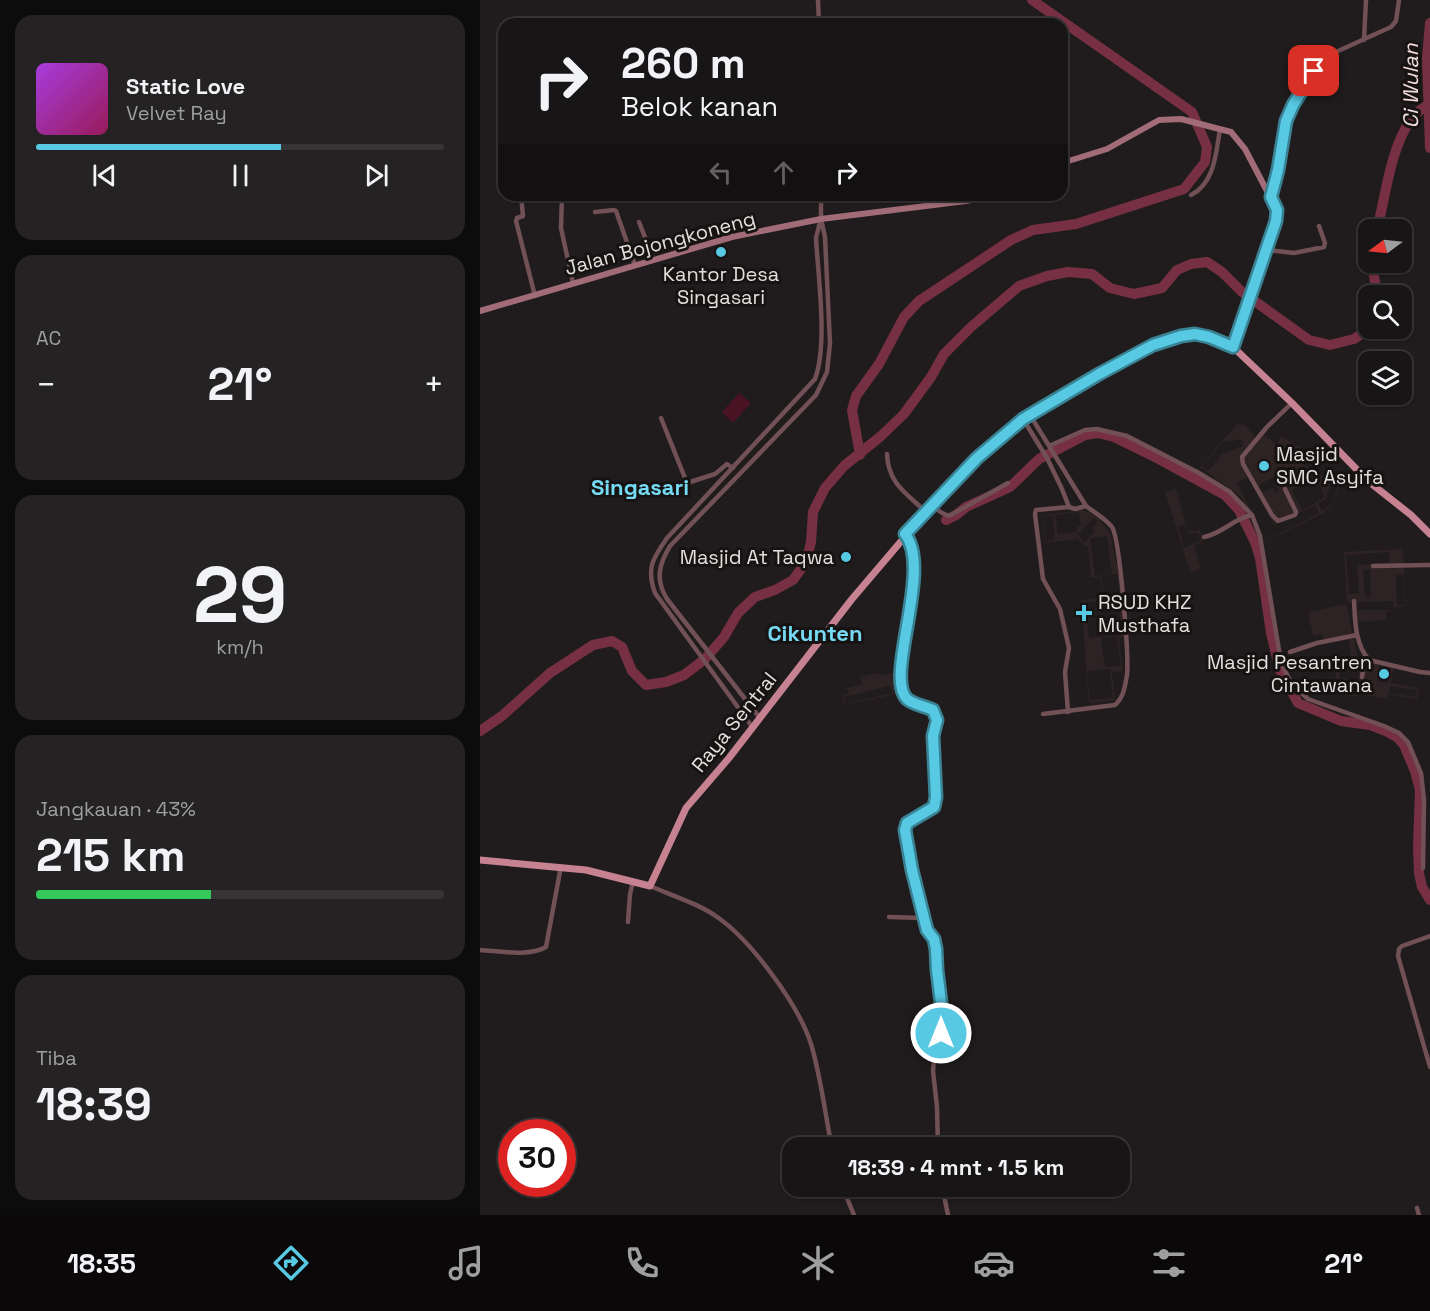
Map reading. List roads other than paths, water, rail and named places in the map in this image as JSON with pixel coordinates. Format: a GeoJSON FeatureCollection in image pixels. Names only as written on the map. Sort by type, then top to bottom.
{"type":"FeatureCollection","features":[{"type":"Feature","properties":{"kind":"main road"},"geometry":{"type":"LineString","coordinates":[[1068,161],[1107,149],[1159,120],[1173,118],[1231,132],[1240,142],[1271,197],[1277,215],[1268,250],[1233,347],[1292,403],[1368,481],[1411,514],[1430,534]]}},
{"type":"Feature","properties":{"kind":"main road","name":"Jalan Bojongkoneng"},"geometry":{"type":"LineString","coordinates":[[480,311],[732,237],[821,219],[958,201]]}},
{"type":"Feature","properties":{"kind":"main road","name":"Raya Sentral"},"geometry":{"type":"LineString","coordinates":[[650,886],[686,808],[753,728],[905,534],[977,458],[1026,417],[1116,364],[1167,339],[1195,334],[1220,340],[1233,347]]}},
{"type":"Feature","properties":{"kind":"main road"},"geometry":{"type":"LineString","coordinates":[[480,860],[561,866],[650,886]]}},
{"type":"Feature","properties":{"kind":"street"},"geometry":{"type":"LineString","coordinates":[[818,0],[819,18]]}},
{"type":"Feature","properties":{"kind":"street"},"geometry":{"type":"LineString","coordinates":[[1364,40],[1366,0]]}},
{"type":"Feature","properties":{"kind":"street"},"geometry":{"type":"LineString","coordinates":[[1271,197],[1286,121],[1299,93],[1327,56],[1391,27],[1396,21],[1399,0]]}},
{"type":"Feature","properties":{"kind":"street"},"geometry":{"type":"LineString","coordinates":[[1191,195],[1200,191],[1213,168],[1217,128]]}},
{"type":"Feature","properties":{"kind":"street"},"geometry":{"type":"LineString","coordinates":[[522,201],[524,216],[517,218],[516,221],[535,296]]}},
{"type":"Feature","properties":{"kind":"street"},"geometry":{"type":"LineString","coordinates":[[562,201],[561,228],[573,283]]}},
{"type":"Feature","properties":{"kind":"street"},"geometry":{"type":"LineString","coordinates":[[760,718],[662,591],[659,571],[662,559],[670,546],[816,395],[825,378],[830,351],[829,295],[821,201]]}},
{"type":"Feature","properties":{"kind":"street"},"geometry":{"type":"LineString","coordinates":[[595,212],[616,211],[635,266]]}},
{"type":"Feature","properties":{"kind":"street"},"geometry":{"type":"LineString","coordinates":[[753,728],[655,593],[650,573],[656,555],[668,538],[816,379],[820,366],[820,296],[816,238],[821,219]]}},
{"type":"Feature","properties":{"kind":"street"},"geometry":{"type":"LineString","coordinates":[[639,222],[646,240],[648,262]]}},
{"type":"Feature","properties":{"kind":"street"},"geometry":{"type":"LineString","coordinates":[[1268,250],[1294,253],[1324,247],[1325,243],[1319,226]]}},
{"type":"Feature","properties":{"kind":"street"},"geometry":{"type":"LineString","coordinates":[[820,296],[829,295]]}},
{"type":"Feature","properties":{"kind":"street"},"geometry":{"type":"LineString","coordinates":[[1285,489],[1296,512],[1287,519],[1278,521],[1272,515],[1243,464],[1242,457],[1267,427],[1292,403]]}},
{"type":"Feature","properties":{"kind":"street"},"geometry":{"type":"LineString","coordinates":[[1026,417],[1051,450],[1086,506],[1111,526],[1115,534],[1127,672],[1120,700],[1115,705],[1043,714]]}},
{"type":"Feature","properties":{"kind":"street"},"geometry":{"type":"LineString","coordinates":[[1026,417],[1069,507]]}},
{"type":"Feature","properties":{"kind":"street"},"geometry":{"type":"LineString","coordinates":[[661,418],[687,483],[715,474],[727,464],[733,468]]}},
{"type":"Feature","properties":{"kind":"street"},"geometry":{"type":"LineString","coordinates":[[1051,450],[1085,429],[1097,429],[1127,436],[1199,473],[1230,492],[1252,515],[1260,536],[1283,667],[1292,684],[1308,699],[1384,726],[1399,733],[1408,742],[1421,773],[1424,800],[1423,868]]}},
{"type":"Feature","properties":{"kind":"street"},"geometry":{"type":"LineString","coordinates":[[752,449],[758,455]]}},
{"type":"Feature","properties":{"kind":"street"},"geometry":{"type":"LineString","coordinates":[[887,454],[887,466],[891,477],[929,509],[949,516],[1008,483]]}},
{"type":"Feature","properties":{"kind":"street"},"geometry":{"type":"LineString","coordinates":[[1062,489],[1072,483]]}},
{"type":"Feature","properties":{"kind":"street"},"geometry":{"type":"LineString","coordinates":[[1068,712],[1065,672],[1070,648],[1060,609],[1043,579],[1035,514],[1036,510],[1069,507],[1075,509],[1086,506]]}},
{"type":"Feature","properties":{"kind":"street"},"geometry":{"type":"LineString","coordinates":[[1204,537],[1218,533],[1245,516],[1252,515]]}},
{"type":"Feature","properties":{"kind":"street"},"geometry":{"type":"LineString","coordinates":[[688,517],[693,522]]}},
{"type":"Feature","properties":{"kind":"street"},"geometry":{"type":"LineString","coordinates":[[905,534],[911,542],[913,581],[909,625],[900,665],[904,695],[933,710],[937,720],[933,736],[936,797],[934,807],[907,823],[905,830],[927,930],[934,939],[936,949],[943,1019],[940,1048],[933,1067],[938,1137]]}},
{"type":"Feature","properties":{"kind":"street"},"geometry":{"type":"LineString","coordinates":[[1373,566],[1430,565]]}},
{"type":"Feature","properties":{"kind":"street"},"geometry":{"type":"LineString","coordinates":[[1354,601],[1357,635],[1361,649],[1369,660],[1430,673]]}},
{"type":"Feature","properties":{"kind":"street"},"geometry":{"type":"LineString","coordinates":[[1290,652],[1317,643],[1357,635]]}},
{"type":"Feature","properties":{"kind":"street"},"geometry":{"type":"LineString","coordinates":[[701,657],[707,652]]}},
{"type":"Feature","properties":{"kind":"street"},"geometry":{"type":"LineString","coordinates":[[1362,677],[1364,664],[1369,660]]}},
{"type":"Feature","properties":{"kind":"street"},"geometry":{"type":"LineString","coordinates":[[480,950],[502,953],[539,951],[546,947],[561,866]]}},
{"type":"Feature","properties":{"kind":"street"},"geometry":{"type":"LineString","coordinates":[[628,922],[633,882]]}},
{"type":"Feature","properties":{"kind":"street"},"geometry":{"type":"LineString","coordinates":[[650,886],[719,918],[735,931],[764,965],[787,999],[810,1042],[830,1137]]}},
{"type":"Feature","properties":{"kind":"street"},"geometry":{"type":"LineString","coordinates":[[889,917],[924,918]]}},
{"type":"Feature","properties":{"kind":"street"},"geometry":{"type":"LineString","coordinates":[[1430,936],[1408,942],[1399,949],[1398,956],[1430,1066]]}},
{"type":"Feature","properties":{"kind":"street"},"geometry":{"type":"LineString","coordinates":[[847,1197],[854,1215]]}},
{"type":"Feature","properties":{"kind":"street"},"geometry":{"type":"LineString","coordinates":[[944,1197],[948,1215]]}},
{"type":"Feature","properties":{"kind":"street"},"geometry":{"type":"LineString","coordinates":[[1417,1208],[1419,1215]]}},
{"type":"Feature","properties":{"kind":"waterway"},"geometry":{"type":"LineString","coordinates":[[1032,0],[1058,18]]}},
{"type":"Feature","properties":{"kind":"waterway","name":"Ci Wulan"},"geometry":{"type":"LineString","coordinates":[[1430,23],[1427,58],[1430,148]]}},
{"type":"Feature","properties":{"kind":"waterway"},"geometry":{"type":"LineString","coordinates":[[860,455],[852,410],[856,396],[879,364],[904,317],[919,301],[1011,240],[1033,230],[1076,224],[1184,189],[1205,162],[1207,147],[1192,112],[1068,25]]}},
{"type":"Feature","properties":{"kind":"waterway"},"geometry":{"type":"LineString","coordinates":[[1380,219],[1398,144],[1413,117],[1429,104]]}},
{"type":"Feature","properties":{"kind":"waterway"},"geometry":{"type":"LineString","coordinates":[[480,731],[502,716],[550,673],[593,645],[612,641],[622,647],[632,671],[646,685],[666,682],[684,675],[705,659],[724,637],[738,613],[755,597],[793,580],[806,562],[811,542],[813,512],[825,488],[844,466],[904,414],[931,377],[944,354],[971,327],[1019,286],[1047,276],[1068,272],[1092,274],[1110,288],[1134,294],[1162,288],[1177,270],[1191,264],[1207,262],[1222,272],[1242,292],[1309,340],[1330,345],[1358,336]]}},
{"type":"Feature","properties":{"kind":"waterway"},"geometry":{"type":"LineString","coordinates":[[1374,273],[1375,285]]}},
{"type":"Feature","properties":{"kind":"waterway"},"geometry":{"type":"LineString","coordinates":[[946,520],[966,507],[1010,487],[1039,459],[1085,435],[1098,433],[1114,437],[1225,495],[1239,510],[1255,542],[1260,558],[1271,633],[1280,670],[1298,703],[1341,721],[1370,725],[1386,731],[1398,738],[1404,745],[1420,790],[1419,873],[1422,887],[1430,900]]}},
{"type":"Feature","properties":{"kind":"place","name":"Kantor Desa Singasari"},"geometry":{"type":"Point","coordinates":[721,252]}},
{"type":"Feature","properties":{"kind":"place","name":"Masjid SMC Asyifa"},"geometry":{"type":"Point","coordinates":[1264,466]}},
{"type":"Feature","properties":{"kind":"place","name":"Masjid At Taqwa"},"geometry":{"type":"Point","coordinates":[846,557]}},
{"type":"Feature","properties":{"kind":"place","name":"RSUD KHZ Musthafa"},"geometry":{"type":"Point","coordinates":[1084,613]}},
{"type":"Feature","properties":{"kind":"place","name":"Masjid Pesantren Cintawana"},"geometry":{"type":"Point","coordinates":[1384,674]}},
{"type":"Feature","properties":{"kind":"district","name":"Singasari"},"geometry":{"type":"Point","coordinates":[640,487]}},
{"type":"Feature","properties":{"kind":"district","name":"Cikunten"},"geometry":{"type":"Point","coordinates":[815,633]}}]}
